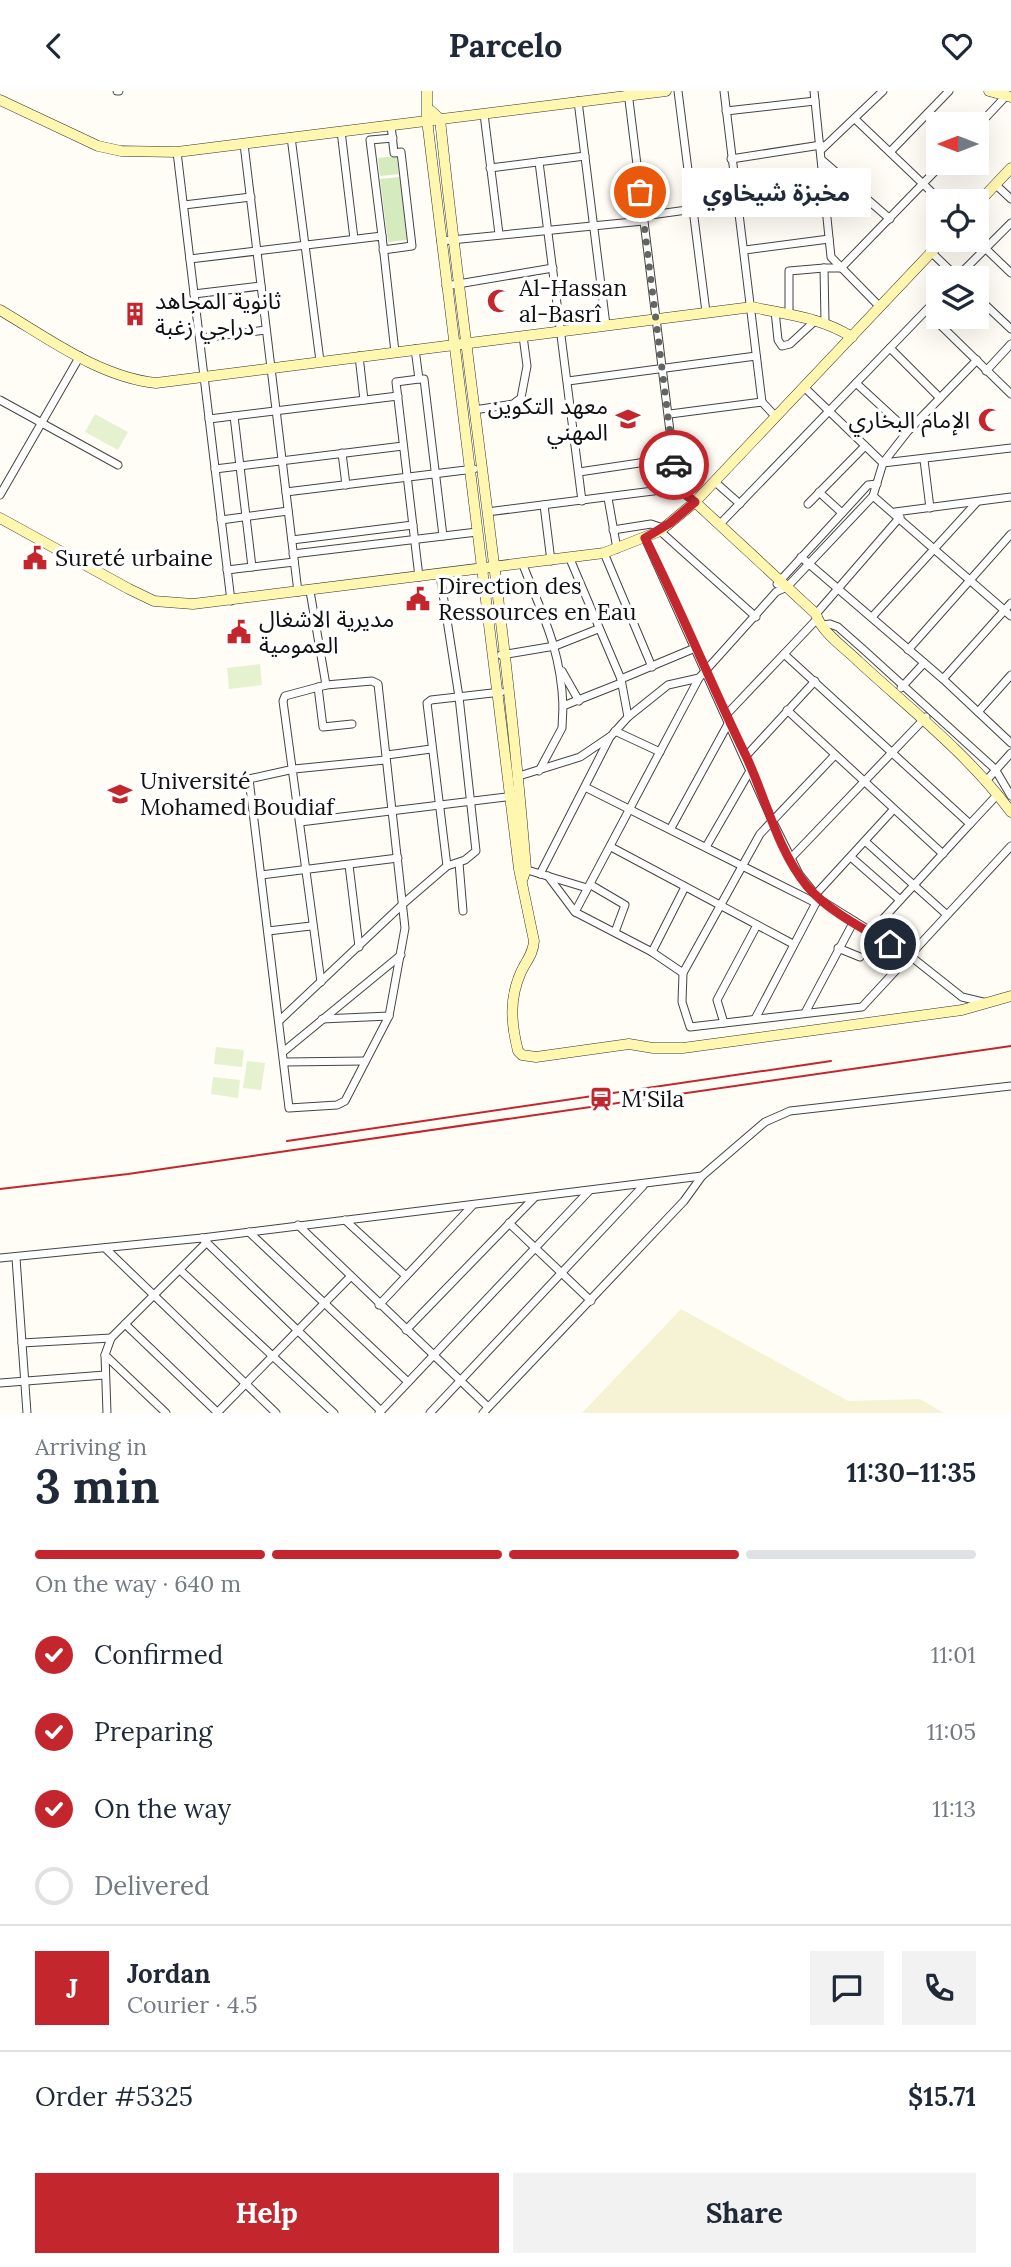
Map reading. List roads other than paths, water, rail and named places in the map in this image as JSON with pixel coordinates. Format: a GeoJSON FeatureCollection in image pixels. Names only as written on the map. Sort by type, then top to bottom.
{"type":"FeatureCollection","features":[{"type":"Feature","properties":{"kind":"street"},"geometry":{"type":"LineString","coordinates":[[427,91],[446,286],[497,692],[516,796],[534,950],[523,969],[511,1002],[514,1034],[522,1055],[536,1057],[629,1044],[653,1048],[683,1048],[962,1010],[1011,996]]}},
{"type":"Feature","properties":{"kind":"street"},"geometry":{"type":"LineString","coordinates":[[0,100],[98,146],[121,151],[177,152],[391,125],[428,115],[440,119],[628,93],[666,91]]}},
{"type":"Feature","properties":{"kind":"street"},"geometry":{"type":"LineString","coordinates":[[678,91],[706,312]]}},
{"type":"Feature","properties":{"kind":"street"},"geometry":{"type":"LineString","coordinates":[[724,91],[762,403],[775,416]]}},
{"type":"Feature","properties":{"kind":"street"},"geometry":{"type":"LineString","coordinates":[[814,91],[831,257],[879,306]]}},
{"type":"Feature","properties":{"kind":"street"},"geometry":{"type":"LineString","coordinates":[[731,159],[821,147],[883,91]]}},
{"type":"Feature","properties":{"kind":"street"},"geometry":{"type":"LineString","coordinates":[[890,152],[949,91]]}},
{"type":"Feature","properties":{"kind":"street"},"geometry":{"type":"LineString","coordinates":[[989,91],[1009,96]]}},
{"type":"Feature","properties":{"kind":"street"},"geometry":{"type":"LineString","coordinates":[[628,93],[670,414],[677,488],[783,583],[856,659],[986,781],[1011,812]]}},
{"type":"Feature","properties":{"kind":"street"},"geometry":{"type":"LineString","coordinates":[[989,115],[1009,96]]}},
{"type":"Feature","properties":{"kind":"street"},"geometry":{"type":"LineString","coordinates":[[578,101],[606,325]]}},
{"type":"Feature","properties":{"kind":"street"},"geometry":{"type":"LineString","coordinates":[[726,111],[815,101]]}},
{"type":"Feature","properties":{"kind":"street"},"geometry":{"type":"LineString","coordinates":[[484,114],[499,235]]}},
{"type":"Feature","properties":{"kind":"street"},"geometry":{"type":"LineString","coordinates":[[440,119],[452,239],[519,776],[516,796]]}},
{"type":"Feature","properties":{"kind":"street"},"geometry":{"type":"LineString","coordinates":[[855,119],[928,189]]}},
{"type":"Feature","properties":{"kind":"street"},"geometry":{"type":"LineString","coordinates":[[383,250],[412,246],[401,152],[394,153],[391,125]]}},
{"type":"Feature","properties":{"kind":"street"},"geometry":{"type":"LineString","coordinates":[[377,126],[378,139]]}},
{"type":"Feature","properties":{"kind":"street"},"geometry":{"type":"LineString","coordinates":[[341,131],[354,239]]}},
{"type":"Feature","properties":{"kind":"street"},"geometry":{"type":"LineString","coordinates":[[291,137],[320,361]]}},
{"type":"Feature","properties":{"kind":"street"},"geometry":{"type":"LineString","coordinates":[[393,138],[370,140],[396,352]]}},
{"type":"Feature","properties":{"kind":"street"},"geometry":{"type":"LineString","coordinates":[[244,144],[298,592]]}},
{"type":"Feature","properties":{"kind":"street"},"geometry":{"type":"LineString","coordinates":[[177,152],[231,601]]}},
{"type":"Feature","properties":{"kind":"street"},"geometry":{"type":"LineString","coordinates":[[490,168],[585,156]]}},
{"type":"Feature","properties":{"kind":"street"},"geometry":{"type":"LineString","coordinates":[[823,161],[890,219]]}},
{"type":"Feature","properties":{"kind":"street"},"geometry":{"type":"LineString","coordinates":[[539,162],[582,501]]}},
{"type":"Feature","properties":{"kind":"street"},"geometry":{"type":"LineString","coordinates":[[989,192],[1011,168]]}},
{"type":"Feature","properties":{"kind":"street"},"geometry":{"type":"LineString","coordinates":[[789,312],[789,271],[841,268],[932,175]]}},
{"type":"Feature","properties":{"kind":"street"},"geometry":{"type":"LineString","coordinates":[[996,185],[1011,199]]}},
{"type":"Feature","properties":{"kind":"street"},"geometry":{"type":"LineString","coordinates":[[441,241],[594,226],[692,209],[826,191]]}},
{"type":"Feature","properties":{"kind":"street"},"geometry":{"type":"LineString","coordinates":[[184,205],[251,197]]}},
{"type":"Feature","properties":{"kind":"street"},"geometry":{"type":"LineString","coordinates":[[989,246],[1011,223]]}},
{"type":"Feature","properties":{"kind":"street"},"geometry":{"type":"LineString","coordinates":[[190,258],[382,236]]}},
{"type":"Feature","properties":{"kind":"street"},"geometry":{"type":"LineString","coordinates":[[745,250],[829,239]]}},
{"type":"Feature","properties":{"kind":"street"},"geometry":{"type":"LineString","coordinates":[[0,518],[154,601],[193,604],[604,553],[662,530],[695,502],[931,252],[945,266]]}},
{"type":"Feature","properties":{"kind":"street"},"geometry":{"type":"LineString","coordinates":[[969,266],[983,252]]}},
{"type":"Feature","properties":{"kind":"street"},"geometry":{"type":"LineString","coordinates":[[989,252],[1011,272]]}},
{"type":"Feature","properties":{"kind":"street"},"geometry":{"type":"LineString","coordinates":[[446,286],[553,268]]}},
{"type":"Feature","properties":{"kind":"street"},"geometry":{"type":"LineString","coordinates":[[775,311],[778,340],[782,346],[790,344],[820,321],[824,268]]}},
{"type":"Feature","properties":{"kind":"street"},"geometry":{"type":"LineString","coordinates":[[194,293],[261,285]]}},
{"type":"Feature","properties":{"kind":"street"},"geometry":{"type":"LineString","coordinates":[[0,310],[124,378],[156,383],[752,307],[789,312],[820,321],[852,337]]}},
{"type":"Feature","properties":{"kind":"street"},"geometry":{"type":"LineString","coordinates":[[989,308],[1011,329]]}},
{"type":"Feature","properties":{"kind":"street"},"geometry":{"type":"LineString","coordinates":[[720,524],[926,311]]}},
{"type":"Feature","properties":{"kind":"street"},"geometry":{"type":"LineString","coordinates":[[945,329],[1011,394]]}},
{"type":"Feature","properties":{"kind":"street"},"geometry":{"type":"LineString","coordinates":[[200,338],[267,330]]}},
{"type":"Feature","properties":{"kind":"street"},"geometry":{"type":"LineString","coordinates":[[474,410],[513,404],[522,398],[527,366],[523,336]]}},
{"type":"Feature","properties":{"kind":"street"},"geometry":{"type":"LineString","coordinates":[[986,371],[1011,344]]}},
{"type":"Feature","properties":{"kind":"street"},"geometry":{"type":"LineString","coordinates":[[890,348],[940,398]]}},
{"type":"Feature","properties":{"kind":"street"},"geometry":{"type":"LineString","coordinates":[[415,349],[419,379]]}},
{"type":"Feature","properties":{"kind":"street"},"geometry":{"type":"LineString","coordinates":[[0,495],[39,423],[80,356]]}},
{"type":"Feature","properties":{"kind":"street"},"geometry":{"type":"LineString","coordinates":[[359,356],[364,400]]}},
{"type":"Feature","properties":{"kind":"street"},"geometry":{"type":"LineString","coordinates":[[568,381],[756,356]]}},
{"type":"Feature","properties":{"kind":"street"},"geometry":{"type":"LineString","coordinates":[[783,583],[810,562],[873,496],[883,463],[908,431],[977,360]]}},
{"type":"Feature","properties":{"kind":"street"},"geometry":{"type":"LineString","coordinates":[[419,577],[396,382],[424,379],[443,536]]}},
{"type":"Feature","properties":{"kind":"street"},"geometry":{"type":"LineString","coordinates":[[856,383],[908,431]]}},
{"type":"Feature","properties":{"kind":"street"},"geometry":{"type":"LineString","coordinates":[[804,387],[883,463],[1011,448]]}},
{"type":"Feature","properties":{"kind":"street"},"geometry":{"type":"LineString","coordinates":[[209,419],[398,396]]}},
{"type":"Feature","properties":{"kind":"street"},"geometry":{"type":"LineString","coordinates":[[0,400],[118,465]]}},
{"type":"Feature","properties":{"kind":"street"},"geometry":{"type":"LineString","coordinates":[[670,414],[762,403]]}},
{"type":"Feature","properties":{"kind":"street"},"geometry":{"type":"LineString","coordinates":[[234,416],[252,567]]}},
{"type":"Feature","properties":{"kind":"street"},"geometry":{"type":"LineString","coordinates":[[215,468],[403,446]]}},
{"type":"Feature","properties":{"kind":"street"},"geometry":{"type":"LineString","coordinates":[[808,504],[865,446]]}},
{"type":"Feature","properties":{"kind":"street"},"geometry":{"type":"LineString","coordinates":[[342,453],[346,485]]}},
{"type":"Feature","properties":{"kind":"street"},"geometry":{"type":"LineString","coordinates":[[579,472],[673,458]]}},
{"type":"Feature","properties":{"kind":"street"},"geometry":{"type":"LineString","coordinates":[[924,460],[930,508]]}},
{"type":"Feature","properties":{"kind":"street"},"geometry":{"type":"LineString","coordinates":[[286,492],[482,468]]}},
{"type":"Feature","properties":{"kind":"street"},"geometry":{"type":"LineString","coordinates":[[714,481],[740,504]]}},
{"type":"Feature","properties":{"kind":"street"},"geometry":{"type":"LineString","coordinates":[[575,912],[699,678],[776,593],[801,557],[868,485],[877,484]]}},
{"type":"Feature","properties":{"kind":"street"},"geometry":{"type":"LineString","coordinates":[[487,512],[677,488]]}},
{"type":"Feature","properties":{"kind":"street"},"geometry":{"type":"LineString","coordinates":[[819,492],[842,513]]}},
{"type":"Feature","properties":{"kind":"street"},"geometry":{"type":"LineString","coordinates":[[873,496],[1008,613]]}},
{"type":"Feature","properties":{"kind":"street"},"geometry":{"type":"LineString","coordinates":[[726,715],[818,619],[838,587],[897,515],[1007,497],[1011,504]]}},
{"type":"Feature","properties":{"kind":"street"},"geometry":{"type":"LineString","coordinates":[[608,498],[617,549]]}},
{"type":"Feature","properties":{"kind":"street"},"geometry":{"type":"LineString","coordinates":[[872,617],[977,502]]}},
{"type":"Feature","properties":{"kind":"street"},"geometry":{"type":"LineString","coordinates":[[544,505],[551,561]]}},
{"type":"Feature","properties":{"kind":"street"},"geometry":{"type":"LineString","coordinates":[[221,520],[288,511]]}},
{"type":"Feature","properties":{"kind":"street"},"geometry":{"type":"LineString","coordinates":[[613,530],[651,524],[662,530],[755,617]]}},
{"type":"Feature","properties":{"kind":"street"},"geometry":{"type":"LineString","coordinates":[[292,540],[413,525]]}},
{"type":"Feature","properties":{"kind":"street"},"geometry":{"type":"LineString","coordinates":[[228,570],[477,531]]}},
{"type":"Feature","properties":{"kind":"street"},"geometry":{"type":"LineString","coordinates":[[908,650],[1011,534]]}},
{"type":"Feature","properties":{"kind":"street"},"geometry":{"type":"LineString","coordinates":[[645,538],[726,715],[728,725],[746,756],[772,820],[791,858],[817,899]]}},
{"type":"Feature","properties":{"kind":"street"},"geometry":{"type":"LineString","coordinates":[[604,553],[652,667]]}},
{"type":"Feature","properties":{"kind":"street"},"geometry":{"type":"LineString","coordinates":[[801,557],[943,678],[1011,743]]}},
{"type":"Feature","properties":{"kind":"street"},"geometry":{"type":"LineString","coordinates":[[570,559],[621,681],[628,717]]}},
{"type":"Feature","properties":{"kind":"street"},"geometry":{"type":"LineString","coordinates":[[523,565],[562,670],[579,701]]}},
{"type":"Feature","properties":{"kind":"street"},"geometry":{"type":"LineString","coordinates":[[279,1021],[404,903],[447,866],[459,863],[476,851],[459,697],[440,575]]}},
{"type":"Feature","properties":{"kind":"street"},"geometry":{"type":"LineString","coordinates":[[310,591],[322,686],[323,727],[352,724]]}},
{"type":"Feature","properties":{"kind":"street"},"geometry":{"type":"LineString","coordinates":[[943,678],[1008,613],[1011,603]]}},
{"type":"Feature","properties":{"kind":"street"},"geometry":{"type":"LineString","coordinates":[[818,619],[838,627],[995,769],[1011,796]]}},
{"type":"Feature","properties":{"kind":"street"},"geometry":{"type":"LineString","coordinates":[[493,656],[555,646],[598,629]]}},
{"type":"Feature","properties":{"kind":"street"},"geometry":{"type":"LineString","coordinates":[[563,706],[695,648]]}},
{"type":"Feature","properties":{"kind":"street"},"geometry":{"type":"LineString","coordinates":[[856,659],[864,650]]}},
{"type":"Feature","properties":{"kind":"street"},"geometry":{"type":"LineString","coordinates":[[784,654],[970,824]]}},
{"type":"Feature","properties":{"kind":"street"},"geometry":{"type":"LineString","coordinates":[[893,695],[924,663]]}},
{"type":"Feature","properties":{"kind":"street"},"geometry":{"type":"LineString","coordinates":[[538,772],[562,727],[562,670]]}},
{"type":"Feature","properties":{"kind":"street"},"geometry":{"type":"LineString","coordinates":[[978,712],[1011,675]]}},
{"type":"Feature","properties":{"kind":"street"},"geometry":{"type":"LineString","coordinates":[[519,776],[580,757],[613,733],[628,717],[668,685],[699,678]]}},
{"type":"Feature","properties":{"kind":"street"},"geometry":{"type":"LineString","coordinates":[[321,982],[311,926],[294,769],[283,698],[322,686],[372,681],[378,684],[386,758],[392,810],[404,903],[402,954],[389,1016],[365,1061],[342,1103],[292,1109],[288,1107],[285,1062],[249,779],[294,769],[386,758],[431,749]]}},
{"type":"Feature","properties":{"kind":"street"},"geometry":{"type":"LineString","coordinates":[[683,681],[695,689]]}},
{"type":"Feature","properties":{"kind":"street"},"geometry":{"type":"LineString","coordinates":[[746,756],[815,681]]}},
{"type":"Feature","properties":{"kind":"street"},"geometry":{"type":"LineString","coordinates":[[447,866],[437,805],[428,701],[509,690]]}},
{"type":"Feature","properties":{"kind":"street"},"geometry":{"type":"LineString","coordinates":[[787,710],[943,854]]}},
{"type":"Feature","properties":{"kind":"street"},"geometry":{"type":"LineString","coordinates":[[791,858],[931,711]]}},
{"type":"Feature","properties":{"kind":"street"},"geometry":{"type":"LineString","coordinates":[[934,731],[943,723]]}},
{"type":"Feature","properties":{"kind":"street"},"geometry":{"type":"LineString","coordinates":[[671,828],[728,725]]}},
{"type":"Feature","properties":{"kind":"street"},"geometry":{"type":"LineString","coordinates":[[613,733],[660,752]]}},
{"type":"Feature","properties":{"kind":"street"},"geometry":{"type":"LineString","coordinates":[[544,875],[613,733]]}},
{"type":"Feature","properties":{"kind":"street"},"geometry":{"type":"LineString","coordinates":[[986,781],[1011,753]]}},
{"type":"Feature","properties":{"kind":"street"},"geometry":{"type":"LineString","coordinates":[[834,756],[772,820],[742,866],[683,973],[682,1002],[687,1024],[701,1028],[806,1011],[862,1007],[1011,846]]}},
{"type":"Feature","properties":{"kind":"street"},"geometry":{"type":"LineString","coordinates":[[706,847],[751,769]]}},
{"type":"Feature","properties":{"kind":"street"},"geometry":{"type":"LineString","coordinates":[[586,787],[631,807],[742,866],[817,899],[909,955],[962,997],[988,1003]]}},
{"type":"Feature","properties":{"kind":"street"},"geometry":{"type":"LineString","coordinates":[[871,932],[998,794]]}},
{"type":"Feature","properties":{"kind":"street"},"geometry":{"type":"LineString","coordinates":[[300,822],[516,796]]}},
{"type":"Feature","properties":{"kind":"street"},"geometry":{"type":"LineString","coordinates":[[755,1019],[817,899],[894,810]]}},
{"type":"Feature","properties":{"kind":"street"},"geometry":{"type":"LineString","coordinates":[[866,842],[946,914]]}},
{"type":"Feature","properties":{"kind":"street"},"geometry":{"type":"LineString","coordinates":[[611,847],[793,944]]}},
{"type":"Feature","properties":{"kind":"street"},"geometry":{"type":"LineString","coordinates":[[261,875],[398,858]]}},
{"type":"Feature","properties":{"kind":"street"},"geometry":{"type":"LineString","coordinates":[[852,858],[900,899]]}},
{"type":"Feature","properties":{"kind":"street"},"geometry":{"type":"LineString","coordinates":[[459,863],[463,911]]}},
{"type":"Feature","properties":{"kind":"street"},"geometry":{"type":"LineString","coordinates":[[349,865],[359,947]]}},
{"type":"Feature","properties":{"kind":"street"},"geometry":{"type":"LineString","coordinates":[[523,872],[589,887],[625,905],[615,932]]}},
{"type":"Feature","properties":{"kind":"street"},"geometry":{"type":"LineString","coordinates":[[544,875],[575,912],[652,952],[683,973]]}},
{"type":"Feature","properties":{"kind":"street"},"geometry":{"type":"LineString","coordinates":[[652,952],[685,887]]}},
{"type":"Feature","properties":{"kind":"street"},"geometry":{"type":"LineString","coordinates":[[806,1011],[854,921]]}},
{"type":"Feature","properties":{"kind":"street"},"geometry":{"type":"LineString","coordinates":[[724,1023],[717,1000],[757,925]]}},
{"type":"Feature","properties":{"kind":"street"},"geometry":{"type":"LineString","coordinates":[[268,932],[311,926]]}},
{"type":"Feature","properties":{"kind":"street"},"geometry":{"type":"LineString","coordinates":[[838,948],[860,957]]}},
{"type":"Feature","properties":{"kind":"street"},"geometry":{"type":"LineString","coordinates":[[283,1052],[402,954]]}},
{"type":"Feature","properties":{"kind":"street"},"geometry":{"type":"LineString","coordinates":[[962,997],[962,1010]]}},
{"type":"Feature","properties":{"kind":"street"},"geometry":{"type":"LineString","coordinates":[[322,1019],[389,1016]]}},
{"type":"Feature","properties":{"kind":"street"},"geometry":{"type":"LineString","coordinates":[[285,1062],[365,1061]]}},
{"type":"Feature","properties":{"kind":"street"},"geometry":{"type":"LineString","coordinates":[[298,1225],[460,1381],[486,1410],[684,1201],[702,1176],[765,1122],[790,1111],[1011,1086]]}},
{"type":"Feature","properties":{"kind":"street"},"geometry":{"type":"LineString","coordinates":[[0,1258],[204,1240],[298,1225],[702,1176]]}},
{"type":"Feature","properties":{"kind":"street"},"geometry":{"type":"LineString","coordinates":[[430,1413],[644,1185]]}},
{"type":"Feature","properties":{"kind":"street"},"geometry":{"type":"LineString","coordinates":[[204,1240],[380,1412],[589,1191]]}},
{"type":"Feature","properties":{"kind":"street"},"geometry":{"type":"LineString","coordinates":[[406,1330],[534,1198]]}},
{"type":"Feature","properties":{"kind":"street"},"geometry":{"type":"LineString","coordinates":[[379,1305],[473,1205]]}},
{"type":"Feature","properties":{"kind":"street"},"geometry":{"type":"LineString","coordinates":[[345,1220],[406,1276]]}},
{"type":"Feature","properties":{"kind":"street"},"geometry":{"type":"LineString","coordinates":[[509,1223],[591,1301]]}},
{"type":"Feature","properties":{"kind":"street"},"geometry":{"type":"LineString","coordinates":[[249,1232],[408,1382]]}},
{"type":"Feature","properties":{"kind":"street"},"geometry":{"type":"LineString","coordinates":[[107,1413],[105,1355],[111,1338],[180,1270],[204,1240]]}},
{"type":"Feature","properties":{"kind":"street"},"geometry":{"type":"LineString","coordinates":[[105,1248],[276,1413]]}},
{"type":"Feature","properties":{"kind":"street"},"geometry":{"type":"LineString","coordinates":[[16,1258],[27,1413]]}},
{"type":"Feature","properties":{"kind":"street"},"geometry":{"type":"LineString","coordinates":[[180,1270],[334,1413]]}},
{"type":"Feature","properties":{"kind":"street"},"geometry":{"type":"LineString","coordinates":[[125,1324],[218,1413],[350,1277]]}},
{"type":"Feature","properties":{"kind":"street"},"geometry":{"type":"LineString","coordinates":[[22,1343],[111,1338]]}},
{"type":"Feature","properties":{"kind":"street"},"geometry":{"type":"LineString","coordinates":[[105,1355],[166,1413]]}},
{"type":"Feature","properties":{"kind":"street"},"geometry":{"type":"LineString","coordinates":[[0,1383],[105,1375]]}},
{"type":"Feature","properties":{"kind":"railway"},"geometry":{"type":"LineString","coordinates":[[0,1189],[128,1174],[1011,1046]]}},
{"type":"Feature","properties":{"kind":"railway"},"geometry":{"type":"LineString","coordinates":[[287,1141],[831,1061]]}},
{"type":"Feature","properties":{"kind":"place","name":"مخبزة شيخاوي"},"geometry":{"type":"Point","coordinates":[640,192]}},
{"type":"Feature","properties":{"kind":"place","name":"Al-Hassan al-Basrî"},"geometry":{"type":"Point","coordinates":[499,301]}},
{"type":"Feature","properties":{"kind":"place","name":"ثانوية المجاهد دراجي زغبة"},"geometry":{"type":"Point","coordinates":[135,314]}},
{"type":"Feature","properties":{"kind":"place","name":"معهد التكوين المهني"},"geometry":{"type":"Point","coordinates":[628,419]}},
{"type":"Feature","properties":{"kind":"place","name":"الإمام البخاري"},"geometry":{"type":"Point","coordinates":[990,420]}},
{"type":"Feature","properties":{"kind":"place","name":"Sureté urbaine"},"geometry":{"type":"Point","coordinates":[35,558]}},
{"type":"Feature","properties":{"kind":"place","name":"Direction des Ressources en Eau"},"geometry":{"type":"Point","coordinates":[418,599]}},
{"type":"Feature","properties":{"kind":"place","name":"مديرية الاشغال العمومية"},"geometry":{"type":"Point","coordinates":[239,632]}},
{"type":"Feature","properties":{"kind":"place","name":"Université Mohamed Boudiaf"},"geometry":{"type":"Point","coordinates":[120,794]}},
{"type":"Feature","properties":{"kind":"place","name":"M'Sila"},"geometry":{"type":"Point","coordinates":[601,1099]}}]}
